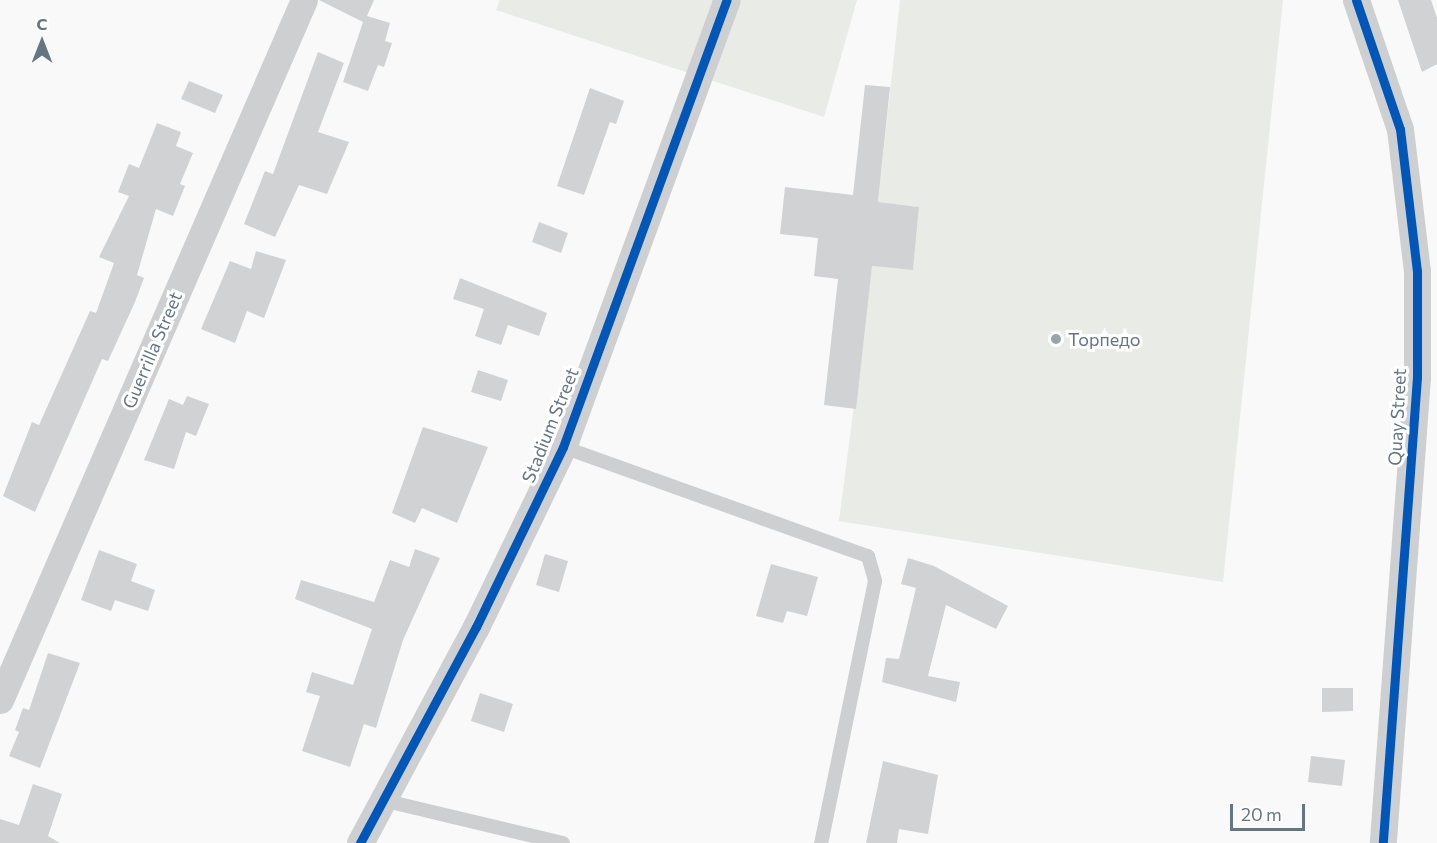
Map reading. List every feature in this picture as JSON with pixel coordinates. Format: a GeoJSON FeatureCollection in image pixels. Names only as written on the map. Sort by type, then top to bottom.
{"type":"FeatureCollection","features":[{"type":"Feature","properties":{"kind":"street","name":"Guerrilla Street"},"geometry":{"type":"LineString","coordinates":[[0,700],[304,0]]}},
{"type":"Feature","properties":{"kind":"street","name":"Stadium Street"},"geometry":{"type":"LineString","coordinates":[[360,843],[476,627],[563,447],[727,0]]}},
{"type":"Feature","properties":{"kind":"street","name":"Quay Street"},"geometry":{"type":"LineString","coordinates":[[1356,0],[1400,129],[1417,271],[1417,377],[1383,843]]}},
{"type":"Feature","properties":{"kind":"lane"},"geometry":{"type":"LineString","coordinates":[[563,447],[868,556],[876,581],[821,843]]}},
{"type":"Feature","properties":{"kind":"lane"},"geometry":{"type":"LineString","coordinates":[[382,800],[563,843]]}},
{"type":"Feature","properties":{"kind":"shaded area"},"geometry":{"type":"Polygon","coordinates":[[[500,0],[857,0],[824,117],[496,10],[500,0]]]}},
{"type":"Feature","properties":{"kind":"shaded area","name":"Торпедо"},"geometry":{"type":"Polygon","coordinates":[[[900,0],[1283,0],[1223,582],[839,521],[872,266],[913,270],[919,207],[878,202],[900,0]]]}},
{"type":"Feature","properties":{"kind":"building"},"geometry":{"type":"Polygon","coordinates":[[[319,0],[374,0],[367,16],[390,23],[385,41],[392,43],[384,67],[378,65],[368,91],[343,82],[363,22],[319,0]]]}},
{"type":"Feature","properties":{"kind":"building"},"geometry":{"type":"Polygon","coordinates":[[[1398,0],[1431,0],[1437,18],[1437,64],[1422,72],[1398,0]]]}},
{"type":"Feature","properties":{"kind":"building"},"geometry":{"type":"Polygon","coordinates":[[[318,52],[344,63],[318,132],[349,142],[327,194],[299,185],[275,237],[244,224],[265,171],[273,174],[318,52]]]}},
{"type":"Feature","properties":{"kind":"building"},"geometry":{"type":"Polygon","coordinates":[[[189,81],[223,95],[215,113],[181,99],[189,81]]]}},
{"type":"Feature","properties":{"kind":"building"},"geometry":{"type":"Polygon","coordinates":[[[865,85],[890,87],[878,202],[919,207],[913,270],[872,266],[856,409],[824,405],[838,279],[814,276],[818,238],[780,234],[785,187],[853,195],[865,85]]]}},
{"type":"Feature","properties":{"kind":"building"},"geometry":{"type":"Polygon","coordinates":[[[590,88],[624,101],[616,124],[610,122],[584,195],[557,186],[590,88]]]}},
{"type":"Feature","properties":{"kind":"building"},"geometry":{"type":"Polygon","coordinates":[[[157,123],[181,132],[176,146],[193,153],[180,184],[185,186],[173,216],[156,209],[137,275],[144,278],[135,302],[108,361],[102,359],[35,512],[3,496],[32,422],[39,425],[90,311],[96,313],[114,263],[99,257],[129,196],[118,192],[129,164],[139,168],[157,123]]]}},
{"type":"Feature","properties":{"kind":"building"},"geometry":{"type":"Polygon","coordinates":[[[539,222],[568,233],[561,253],[532,242],[539,222]]]}},
{"type":"Feature","properties":{"kind":"building"},"geometry":{"type":"Polygon","coordinates":[[[256,251],[286,260],[264,318],[247,311],[235,343],[201,329],[230,261],[251,269],[256,251]]]}},
{"type":"Feature","properties":{"kind":"building"},"geometry":{"type":"Polygon","coordinates":[[[460,278],[547,313],[539,336],[508,325],[501,345],[475,336],[484,309],[453,299],[460,278]]]}},
{"type":"Feature","properties":{"kind":"building"},"geometry":{"type":"Polygon","coordinates":[[[478,370],[508,380],[501,401],[471,392],[478,370]]]}},
{"type":"Feature","properties":{"kind":"building"},"geometry":{"type":"Polygon","coordinates":[[[187,396],[209,404],[196,436],[186,432],[174,469],[144,460],[169,399],[183,405],[187,396]]]}},
{"type":"Feature","properties":{"kind":"building"},"geometry":{"type":"Polygon","coordinates":[[[423,427],[488,447],[457,523],[422,508],[415,523],[392,513],[423,427]]]}},
{"type":"Feature","properties":{"kind":"building"},"geometry":{"type":"Polygon","coordinates":[[[415,549],[440,558],[403,640],[376,728],[364,724],[350,767],[302,751],[320,696],[306,692],[312,672],[353,685],[372,629],[295,599],[301,580],[374,602],[390,560],[409,567],[415,549]]]}},
{"type":"Feature","properties":{"kind":"building"},"geometry":{"type":"Polygon","coordinates":[[[99,550],[137,564],[131,581],[155,590],[148,611],[115,600],[111,611],[81,600],[99,550]]]}},
{"type":"Feature","properties":{"kind":"building"},"geometry":{"type":"Polygon","coordinates":[[[545,554],[568,561],[559,592],[536,585],[545,554]]]}},
{"type":"Feature","properties":{"kind":"building"},"geometry":{"type":"Polygon","coordinates":[[[908,558],[934,566],[1008,606],[996,629],[946,605],[928,676],[960,682],[956,702],[882,682],[886,658],[899,659],[916,588],[901,584],[908,558]]]}},
{"type":"Feature","properties":{"kind":"building"},"geometry":{"type":"Polygon","coordinates":[[[771,564],[818,577],[807,616],[787,611],[783,623],[756,616],[771,564]]]}},
{"type":"Feature","properties":{"kind":"building"},"geometry":{"type":"Polygon","coordinates":[[[48,653],[80,663],[40,768],[9,756],[19,732],[15,730],[23,708],[29,710],[48,653]]]}},
{"type":"Feature","properties":{"kind":"building"},"geometry":{"type":"Polygon","coordinates":[[[1322,688],[1353,688],[1353,711],[1322,712],[1322,688]]]}},
{"type":"Feature","properties":{"kind":"building"},"geometry":{"type":"Polygon","coordinates":[[[480,693],[513,704],[504,732],[471,721],[480,693]]]}},
{"type":"Feature","properties":{"kind":"building"},"geometry":{"type":"Polygon","coordinates":[[[1311,756],[1345,760],[1342,786],[1308,782],[1311,756]]]}},
{"type":"Feature","properties":{"kind":"building"},"geometry":{"type":"Polygon","coordinates":[[[883,761],[938,775],[928,834],[899,829],[897,843],[866,843],[883,761]]]}},
{"type":"Feature","properties":{"kind":"building"},"geometry":{"type":"Polygon","coordinates":[[[33,784],[62,794],[48,836],[60,843],[0,843],[0,819],[19,825],[33,784]]]}},
{"type":"Feature","properties":{"kind":"cycle path"},"geometry":{"type":"LineString","coordinates":[[360,843],[476,627],[563,447],[727,0]]}},
{"type":"Feature","properties":{"kind":"cycle path"},"geometry":{"type":"LineString","coordinates":[[1356,0],[1400,129],[1417,271],[1417,377],[1383,843]]}},
{"type":"Feature","properties":{"kind":"place","name":"Торпедо"},"geometry":{"type":"Point","coordinates":[1056,339]}}]}
